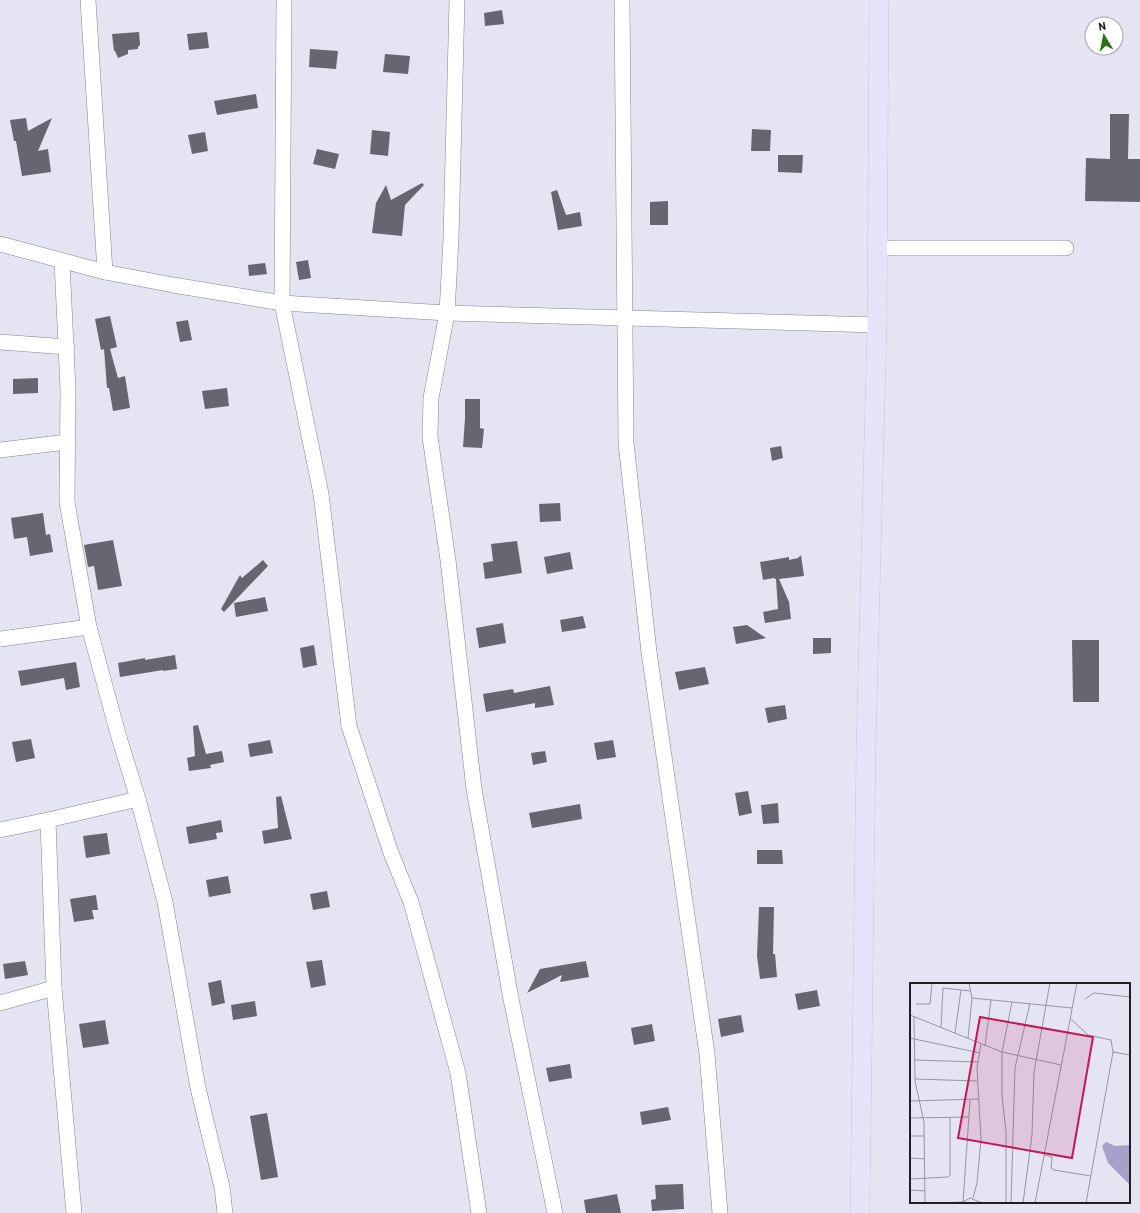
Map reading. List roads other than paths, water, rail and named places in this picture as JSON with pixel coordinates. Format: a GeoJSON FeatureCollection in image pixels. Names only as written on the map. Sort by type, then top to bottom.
{"type":"FeatureCollection","features":[{"type":"Feature","properties":{"kind":"main road"},"geometry":{"type":"LineString","coordinates":[[860,1213],[866,754],[877,325],[879,0]]}},
{"type":"Feature","properties":{"kind":"street"},"geometry":{"type":"LineString","coordinates":[[88,0],[105,272]]}},
{"type":"Feature","properties":{"kind":"street"},"geometry":{"type":"LineString","coordinates":[[284,0],[282,303],[321,494],[349,726],[391,853],[411,902],[456,1065],[479,1213]]}},
{"type":"Feature","properties":{"kind":"street"},"geometry":{"type":"LineString","coordinates":[[457,0],[451,238],[446,313],[431,398],[430,438],[448,560],[474,789],[511,999],[555,1213]]}},
{"type":"Feature","properties":{"kind":"street"},"geometry":{"type":"LineString","coordinates":[[622,0],[626,443],[648,652],[707,1054],[720,1213]]}},
{"type":"Feature","properties":{"kind":"street"},"geometry":{"type":"LineString","coordinates":[[0,244],[105,272],[282,303],[392,311],[446,313],[877,325]]}},
{"type":"Feature","properties":{"kind":"street"},"geometry":{"type":"LineString","coordinates":[[877,248],[1066,248]]}},
{"type":"Feature","properties":{"kind":"street"},"geometry":{"type":"LineString","coordinates":[[62,261],[68,390],[67,502],[89,627],[118,734],[138,799],[165,902],[198,1088],[222,1188],[225,1213]]}},
{"type":"Feature","properties":{"kind":"street"},"geometry":{"type":"LineString","coordinates":[[0,342],[67,347]]}},
{"type":"Feature","properties":{"kind":"street"},"geometry":{"type":"LineString","coordinates":[[0,450],[67,442]]}},
{"type":"Feature","properties":{"kind":"street"},"geometry":{"type":"LineString","coordinates":[[0,639],[89,627]]}},
{"type":"Feature","properties":{"kind":"street"},"geometry":{"type":"LineString","coordinates":[[0,830],[138,799]]}},
{"type":"Feature","properties":{"kind":"street"},"geometry":{"type":"LineString","coordinates":[[48,820],[54,988],[74,1213]]}},
{"type":"Feature","properties":{"kind":"street"},"geometry":{"type":"LineString","coordinates":[[0,1003],[54,988]]}}]}
